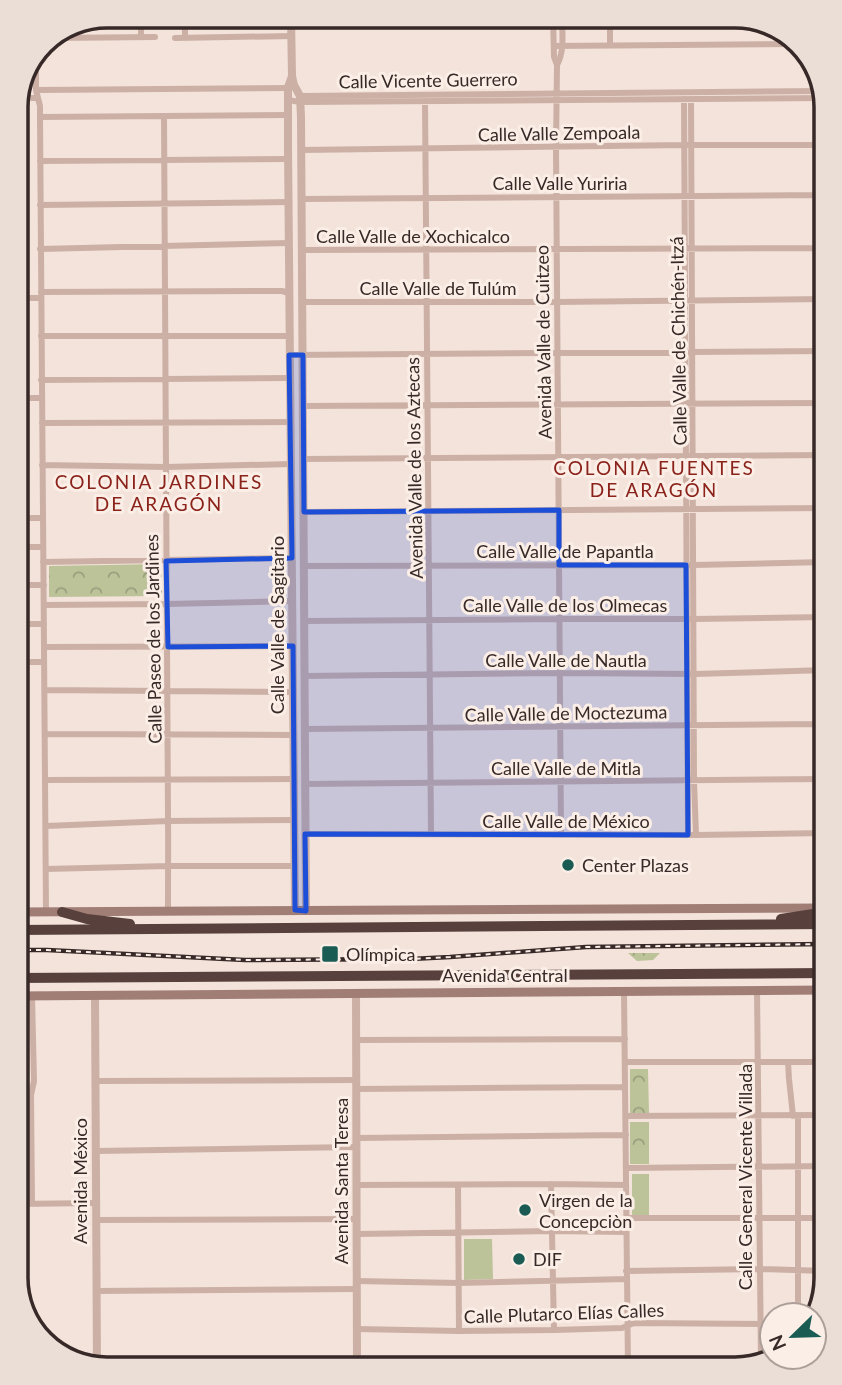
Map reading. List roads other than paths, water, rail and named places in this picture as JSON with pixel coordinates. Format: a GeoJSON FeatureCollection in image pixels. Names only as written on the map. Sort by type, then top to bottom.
{"type":"FeatureCollection","features":[{"type":"Feature","properties":{"kind":"highway"},"geometry":{"type":"LineString","coordinates":[[62,912],[87,919],[153,929]]}},
{"type":"Feature","properties":{"kind":"highway"},"geometry":{"type":"LineString","coordinates":[[739,925],[814,912]]}},
{"type":"Feature","properties":{"kind":"highway"},"geometry":{"type":"LineString","coordinates":[[28,930],[814,924]]}},
{"type":"Feature","properties":{"kind":"highway","name":"Avenida Central"},"geometry":{"type":"LineString","coordinates":[[28,978],[814,973]]}},
{"type":"Feature","properties":{"kind":"main road"},"geometry":{"type":"LineString","coordinates":[[28,912],[814,910]]}},
{"type":"Feature","properties":{"kind":"main road","name":"Avenida Central"},"geometry":{"type":"LineString","coordinates":[[28,996],[814,990]]}},
{"type":"Feature","properties":{"kind":"street"},"geometry":{"type":"LineString","coordinates":[[141,28],[141,37]]}},
{"type":"Feature","properties":{"kind":"street"},"geometry":{"type":"LineString","coordinates":[[185,28],[185,37]]}},
{"type":"Feature","properties":{"kind":"street"},"geometry":{"type":"LineString","coordinates":[[175,38],[291,31],[422,28]]}},
{"type":"Feature","properties":{"kind":"street"},"geometry":{"type":"LineString","coordinates":[[554,28],[554,57],[557,65]]}},
{"type":"Feature","properties":{"kind":"street"},"geometry":{"type":"LineString","coordinates":[[557,65],[561,59],[562,28]]}},
{"type":"Feature","properties":{"kind":"street"},"geometry":{"type":"LineString","coordinates":[[610,28],[610,46]]}},
{"type":"Feature","properties":{"kind":"street"},"geometry":{"type":"LineString","coordinates":[[291,31],[292,76]]}},
{"type":"Feature","properties":{"kind":"street"},"geometry":{"type":"LineString","coordinates":[[69,38],[155,37]]}},
{"type":"Feature","properties":{"kind":"street"},"geometry":{"type":"LineString","coordinates":[[554,46],[783,44]]}},
{"type":"Feature","properties":{"kind":"street","name":"Avenida Valle de Cuitzeo"},"geometry":{"type":"LineString","coordinates":[[557,65],[556,302],[561,835]]}},
{"type":"Feature","properties":{"kind":"street"},"geometry":{"type":"LineString","coordinates":[[36,72],[40,117],[46,912]]}},
{"type":"Feature","properties":{"kind":"street","name":"Calle Valle de Sagitario"},"geometry":{"type":"LineString","coordinates":[[292,76],[288,87],[288,159],[295,911]]}},
{"type":"Feature","properties":{"kind":"street","name":"Calle Valle de Sagitario"},"geometry":{"type":"LineString","coordinates":[[292,76],[300,99],[302,150],[306,911]]}},
{"type":"Feature","properties":{"kind":"street"},"geometry":{"type":"LineString","coordinates":[[36,90],[288,87],[300,99]]}},
{"type":"Feature","properties":{"kind":"street","name":"Calle Vicente Guerrero"},"geometry":{"type":"LineString","coordinates":[[300,99],[425,100],[812,91]]}},
{"type":"Feature","properties":{"kind":"street"},"geometry":{"type":"LineString","coordinates":[[29,98],[38,98]]}},
{"type":"Feature","properties":{"kind":"street","name":"Calle Vicente Guerrero"},"geometry":{"type":"LineString","coordinates":[[288,100],[813,98]]}},
{"type":"Feature","properties":{"kind":"street","name":"Calle Valle de Chichén-Itzá"},"geometry":{"type":"LineString","coordinates":[[687,99],[691,674],[688,835]]}},
{"type":"Feature","properties":{"kind":"street","name":"Avenida Valle de los Aztecas"},"geometry":{"type":"LineString","coordinates":[[425,100],[431,834]]}},
{"type":"Feature","properties":{"kind":"street"},"geometry":{"type":"LineString","coordinates":[[40,117],[288,115]]}},
{"type":"Feature","properties":{"kind":"street","name":"Calle Paseo de los Jardines"},"geometry":{"type":"LineString","coordinates":[[164,116],[168,911]]}},
{"type":"Feature","properties":{"kind":"street","name":"Calle Valle Zempoala"},"geometry":{"type":"LineString","coordinates":[[302,150],[814,145]]}},
{"type":"Feature","properties":{"kind":"street"},"geometry":{"type":"LineString","coordinates":[[40,161],[288,159]]}},
{"type":"Feature","properties":{"kind":"street","name":"Calle Valle Yuriria"},"geometry":{"type":"LineString","coordinates":[[302,199],[814,195]]}},
{"type":"Feature","properties":{"kind":"street"},"geometry":{"type":"LineString","coordinates":[[40,205],[289,202]]}},
{"type":"Feature","properties":{"kind":"street"},"geometry":{"type":"LineString","coordinates":[[40,249],[289,243]]}},
{"type":"Feature","properties":{"kind":"street","name":"Calle Valle de Xochicalco"},"geometry":{"type":"LineString","coordinates":[[302,250],[814,248]]}},
{"type":"Feature","properties":{"kind":"street"},"geometry":{"type":"LineString","coordinates":[[28,297],[165,291],[289,293]]}},
{"type":"Feature","properties":{"kind":"street","name":"Calle Valle de Tulúm"},"geometry":{"type":"LineString","coordinates":[[302,302],[814,299]]}},
{"type":"Feature","properties":{"kind":"street"},"geometry":{"type":"LineString","coordinates":[[41,335],[289,336]]}},
{"type":"Feature","properties":{"kind":"street"},"geometry":{"type":"LineString","coordinates":[[289,355],[814,351]]}},
{"type":"Feature","properties":{"kind":"street"},"geometry":{"type":"LineString","coordinates":[[41,380],[291,378]]}},
{"type":"Feature","properties":{"kind":"street"},"geometry":{"type":"LineString","coordinates":[[28,398],[41,398]]}},
{"type":"Feature","properties":{"kind":"street"},"geometry":{"type":"LineString","coordinates":[[304,406],[814,403]]}},
{"type":"Feature","properties":{"kind":"street"},"geometry":{"type":"LineString","coordinates":[[42,423],[291,422]]}},
{"type":"Feature","properties":{"kind":"street"},"geometry":{"type":"LineString","coordinates":[[304,459],[814,455]]}},
{"type":"Feature","properties":{"kind":"street"},"geometry":{"type":"LineString","coordinates":[[42,465],[166,467],[291,464]]}},
{"type":"Feature","properties":{"kind":"street"},"geometry":{"type":"LineString","coordinates":[[304,512],[814,508]]}},
{"type":"Feature","properties":{"kind":"street"},"geometry":{"type":"LineString","coordinates":[[28,518],[43,518]]}},
{"type":"Feature","properties":{"kind":"street"},"geometry":{"type":"LineString","coordinates":[[28,547],[43,547]]}},
{"type":"Feature","properties":{"kind":"street"},"geometry":{"type":"LineString","coordinates":[[43,562],[292,558]]}},
{"type":"Feature","properties":{"kind":"street","name":"Calle Valle de Papantla"},"geometry":{"type":"LineString","coordinates":[[304,566],[814,562]]}},
{"type":"Feature","properties":{"kind":"street"},"geometry":{"type":"LineString","coordinates":[[28,585],[44,585]]}},
{"type":"Feature","properties":{"kind":"street"},"geometry":{"type":"LineString","coordinates":[[44,604],[293,601]]}},
{"type":"Feature","properties":{"kind":"street","name":"Calle Valle de los Olmecas"},"geometry":{"type":"LineString","coordinates":[[304,621],[814,617]]}},
{"type":"Feature","properties":{"kind":"street"},"geometry":{"type":"LineString","coordinates":[[28,624],[44,624]]}},
{"type":"Feature","properties":{"kind":"street"},"geometry":{"type":"LineString","coordinates":[[44,648],[293,646]]}},
{"type":"Feature","properties":{"kind":"street"},"geometry":{"type":"LineString","coordinates":[[28,662],[44,662]]}},
{"type":"Feature","properties":{"kind":"street","name":"Calle Valle de Nautla"},"geometry":{"type":"LineString","coordinates":[[305,676],[691,674],[814,670]]}},
{"type":"Feature","properties":{"kind":"street"},"geometry":{"type":"LineString","coordinates":[[45,690],[293,692]]}},
{"type":"Feature","properties":{"kind":"street","name":"Calle Valle de Moctezuma"},"geometry":{"type":"LineString","coordinates":[[305,729],[814,724]]}},
{"type":"Feature","properties":{"kind":"street"},"geometry":{"type":"LineString","coordinates":[[45,734],[293,735]]}},
{"type":"Feature","properties":{"kind":"street"},"geometry":{"type":"LineString","coordinates":[[46,780],[294,779]]}},
{"type":"Feature","properties":{"kind":"street","name":"Calle Valle de Mitla"},"geometry":{"type":"LineString","coordinates":[[305,783],[814,779]]}},
{"type":"Feature","properties":{"kind":"street","name":"Calle Valle de Chichén-Itzá"},"geometry":{"type":"LineString","coordinates":[[690,781],[696,835]]}},
{"type":"Feature","properties":{"kind":"street"},"geometry":{"type":"LineString","coordinates":[[46,825],[294,820]]}},
{"type":"Feature","properties":{"kind":"street","name":"Calle Valle de México"},"geometry":{"type":"LineString","coordinates":[[306,834],[814,833]]}},
{"type":"Feature","properties":{"kind":"street"},"geometry":{"type":"LineString","coordinates":[[46,869],[295,866]]}},
{"type":"Feature","properties":{"kind":"street","name":"Calle General Vicente Villada"},"geometry":{"type":"LineString","coordinates":[[757,990],[761,1301]]}},
{"type":"Feature","properties":{"kind":"street"},"geometry":{"type":"LineString","coordinates":[[624,992],[628,1357]]}},
{"type":"Feature","properties":{"kind":"street","name":"Avenida Santa Teresa"},"geometry":{"type":"LineString","coordinates":[[356,993],[357,1357]]}},
{"type":"Feature","properties":{"kind":"street","name":"Avenida México"},"geometry":{"type":"LineString","coordinates":[[95,995],[97,1356]]}},
{"type":"Feature","properties":{"kind":"street"},"geometry":{"type":"LineString","coordinates":[[32,996],[32,1203]]}},
{"type":"Feature","properties":{"kind":"street"},"geometry":{"type":"LineString","coordinates":[[357,1040],[625,1039]]}},
{"type":"Feature","properties":{"kind":"street"},"geometry":{"type":"LineString","coordinates":[[625,1062],[814,1062]]}},
{"type":"Feature","properties":{"kind":"street"},"geometry":{"type":"LineString","coordinates":[[788,1062],[796,1116],[798,1301]]}},
{"type":"Feature","properties":{"kind":"street"},"geometry":{"type":"LineString","coordinates":[[96,1081],[625,1087]]}},
{"type":"Feature","properties":{"kind":"street"},"geometry":{"type":"LineString","coordinates":[[626,1116],[814,1115]]}},
{"type":"Feature","properties":{"kind":"street"},"geometry":{"type":"LineString","coordinates":[[96,1152],[626,1135]]}},
{"type":"Feature","properties":{"kind":"street"},"geometry":{"type":"LineString","coordinates":[[626,1168],[814,1166]]}},
{"type":"Feature","properties":{"kind":"street"},"geometry":{"type":"LineString","coordinates":[[551,1184],[554,1330]]}},
{"type":"Feature","properties":{"kind":"street"},"geometry":{"type":"LineString","coordinates":[[357,1185],[626,1185]]}},
{"type":"Feature","properties":{"kind":"street"},"geometry":{"type":"LineString","coordinates":[[458,1185],[458,1331]]}},
{"type":"Feature","properties":{"kind":"street"},"geometry":{"type":"LineString","coordinates":[[28,1203],[96,1203]]}},
{"type":"Feature","properties":{"kind":"street"},"geometry":{"type":"LineString","coordinates":[[626,1218],[814,1218]]}},
{"type":"Feature","properties":{"kind":"street"},"geometry":{"type":"LineString","coordinates":[[96,1220],[357,1219]]}},
{"type":"Feature","properties":{"kind":"street"},"geometry":{"type":"LineString","coordinates":[[357,1234],[626,1232]]}},
{"type":"Feature","properties":{"kind":"street"},"geometry":{"type":"LineString","coordinates":[[97,1291],[553,1280],[760,1269],[814,1271]]}},
{"type":"Feature","properties":{"kind":"street","name":"Calle Plutarco Elías Calles"},"geometry":{"type":"LineString","coordinates":[[357,1329],[554,1330],[622,1328],[634,1323],[758,1324]]}},
{"type":"Feature","properties":{"kind":"railway"},"geometry":{"type":"LineString","coordinates":[[28,950],[245,960],[411,959],[586,947],[814,944]]}},
{"type":"Feature","properties":{"kind":"place","name":"Center Plazas"},"geometry":{"type":"Point","coordinates":[568,865]}},
{"type":"Feature","properties":{"kind":"place","name":"Olímpica"},"geometry":{"type":"Point","coordinates":[330,954]}},
{"type":"Feature","properties":{"kind":"place","name":"Virgen de la Concepciòn"},"geometry":{"type":"Point","coordinates":[525,1210]}},
{"type":"Feature","properties":{"kind":"place","name":"DIF"},"geometry":{"type":"Point","coordinates":[519,1259]}},
{"type":"Feature","properties":{"kind":"district","name":"COLONIA FUENTES DE ARAGÓN"},"geometry":{"type":"Point","coordinates":[654,478]}},
{"type":"Feature","properties":{"kind":"district","name":"COLONIA JARDINES DE ARAGÓN"},"geometry":{"type":"Point","coordinates":[159,492]}}]}
